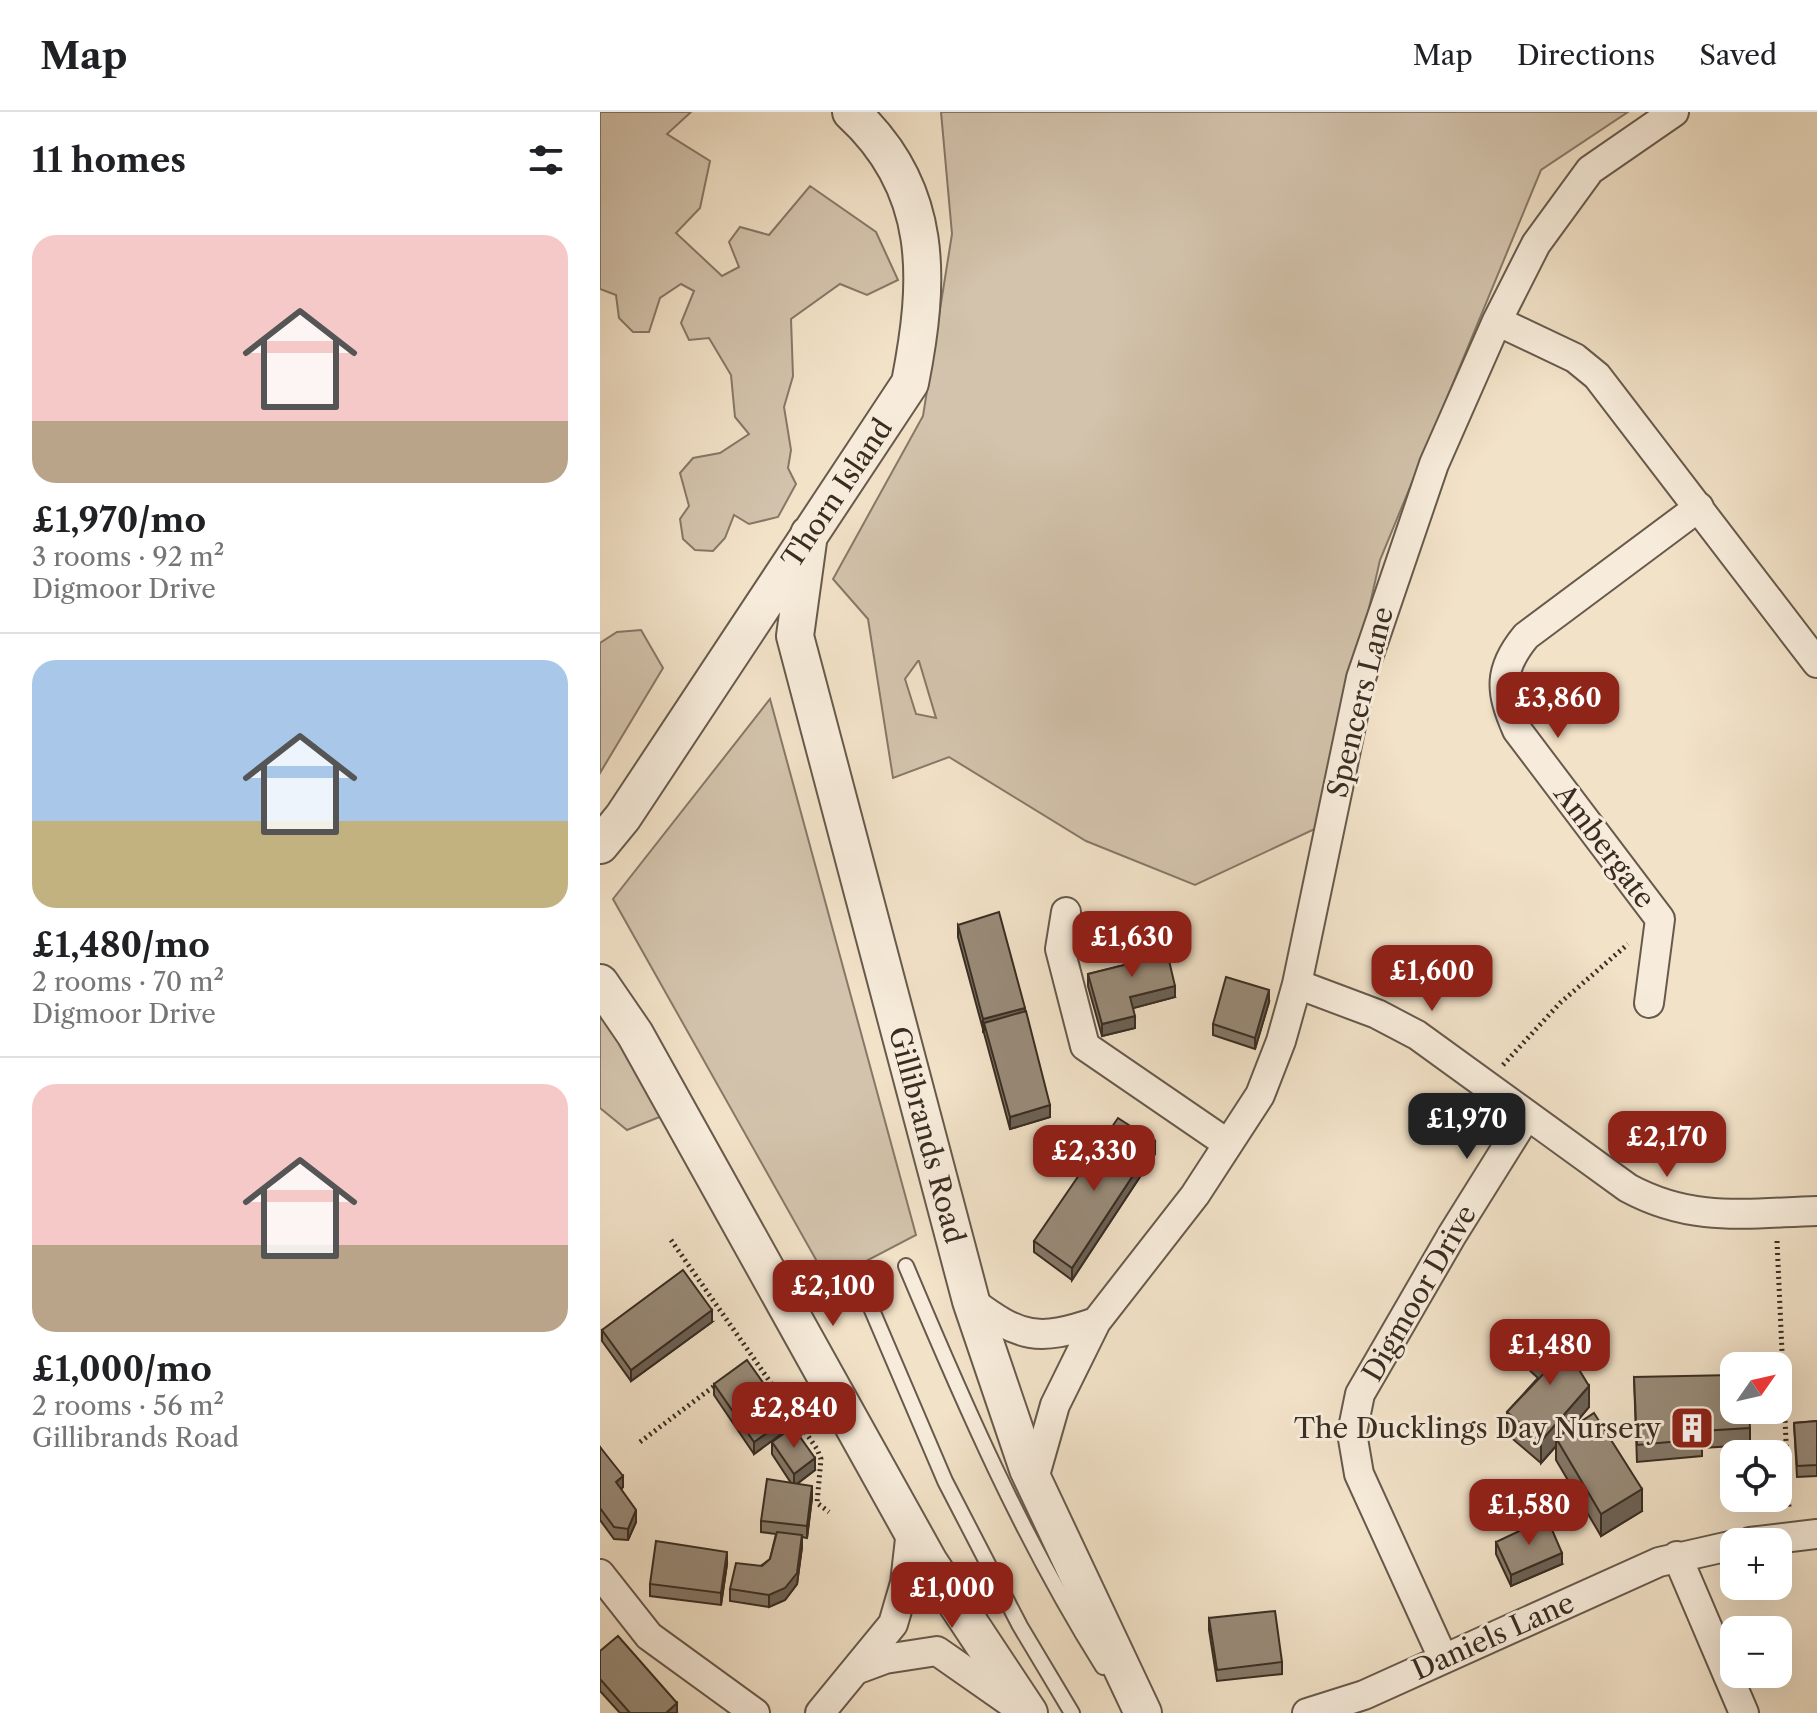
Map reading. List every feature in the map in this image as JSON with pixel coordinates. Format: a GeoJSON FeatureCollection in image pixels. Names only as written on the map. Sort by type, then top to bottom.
{"type":"FeatureCollection","features":[{"type":"Feature","properties":{"kind":"street","name":"Thorn Island"},"geometry":{"type":"LineString","coordinates":[[600,845],[623,817],[910,383],[923,319],[924,252],[903,181],[869,129],[851,112]]}},
{"type":"Feature","properties":{"kind":"street"},"geometry":{"type":"LineString","coordinates":[[885,112],[903,181]]}},
{"type":"Feature","properties":{"kind":"street","name":"Spencers Lane"},"geometry":{"type":"LineString","coordinates":[[1033,1482],[1055,1405],[1096,1322],[1195,1195],[1260,1095],[1281,1041],[1297,984],[1361,678],[1434,464],[1497,321],[1536,244],[1590,170],[1674,112]]}},
{"type":"Feature","properties":{"kind":"street"},"geometry":{"type":"LineString","coordinates":[[1497,321],[1575,358],[1597,376],[1817,663]]}},
{"type":"Feature","properties":{"kind":"street","name":"Ambergate"},"geometry":{"type":"LineString","coordinates":[[1649,1003],[1660,919],[1517,730],[1506,705],[1503,680],[1510,655],[1526,636],[1699,507]]}},
{"type":"Feature","properties":{"kind":"street","name":"Gillibrands Road"},"geometry":{"type":"LineString","coordinates":[[809,534],[795,636],[971,1301],[1033,1482],[1140,1713]]}},
{"type":"Feature","properties":{"kind":"street"},"geometry":{"type":"LineString","coordinates":[[1066,912],[1060,949],[1085,1046],[1228,1144]]}},
{"type":"Feature","properties":{"kind":"street"},"geometry":{"type":"LineString","coordinates":[[600,983],[635,1034],[911,1530],[1027,1713]]}},
{"type":"Feature","properties":{"kind":"street"},"geometry":{"type":"LineString","coordinates":[[1297,984],[1377,1014],[1417,1035],[1628,1188],[1656,1203],[1701,1214],[1817,1211]]}},
{"type":"Feature","properties":{"kind":"street","name":"Digmoor Drive"},"geometry":{"type":"LineString","coordinates":[[1443,1658],[1359,1474],[1352,1433],[1360,1394],[1452,1235],[1527,1115]]}},
{"type":"Feature","properties":{"kind":"street"},"geometry":{"type":"LineString","coordinates":[[971,1301],[1005,1326],[1030,1336],[1061,1334],[1096,1322]]}},
{"type":"Feature","properties":{"kind":"street"},"geometry":{"type":"LineString","coordinates":[[820,1713],[893,1624],[905,1583],[911,1530]]}},
{"type":"Feature","properties":{"kind":"street","name":"Daniels Lane"},"geometry":{"type":"LineString","coordinates":[[1307,1713],[1364,1695],[1677,1556],[1720,1548]]}},
{"type":"Feature","properties":{"kind":"street"},"geometry":{"type":"LineString","coordinates":[[1677,1556],[1744,1713]]}},
{"type":"Feature","properties":{"kind":"street"},"geometry":{"type":"LineString","coordinates":[[600,1574],[649,1636],[755,1713]]}},
{"type":"Feature","properties":{"kind":"street"},"geometry":{"type":"LineString","coordinates":[[857,1670],[885,1659],[937,1651],[1027,1713]]}},
{"type":"Feature","properties":{"kind":"lane","name":"Gillibrands Road"},"geometry":{"type":"LineString","coordinates":[[906,1266],[989,1459],[1056,1589],[1102,1665],[1140,1713]]}},
{"type":"Feature","properties":{"kind":"lane"},"geometry":{"type":"LineString","coordinates":[[857,1275],[945,1481],[1020,1626],[1072,1713]]}},
{"type":"Feature","properties":{"kind":"path"},"geometry":{"type":"LineString","coordinates":[[1485,1084],[1560,1003],[1660,919]]}},
{"type":"Feature","properties":{"kind":"path"},"geometry":{"type":"LineString","coordinates":[[1776,1212],[1803,1535]]}},
{"type":"Feature","properties":{"kind":"path"},"geometry":{"type":"LineString","coordinates":[[671,1240],[817,1449],[821,1459],[817,1503],[829,1512]]}},
{"type":"Feature","properties":{"kind":"path"},"geometry":{"type":"LineString","coordinates":[[741,1367],[753,1357]]}},
{"type":"Feature","properties":{"kind":"path"},"geometry":{"type":"LineString","coordinates":[[640,1442],[728,1376]]}},
{"type":"Feature","properties":{"kind":"shaded area"},"geometry":{"type":"Polygon","coordinates":[[[600,112],[691,112],[667,134],[710,161],[700,208],[676,233],[722,276],[739,267],[729,242],[740,227],[769,235],[810,186],[876,232],[898,280],[867,295],[840,284],[791,319],[793,376],[784,407],[791,450],[788,468],[796,484],[778,517],[749,524],[734,515],[725,538],[713,551],[695,550],[683,539],[680,519],[689,506],[680,473],[693,458],[720,453],[749,434],[735,417],[731,375],[709,338],[689,340],[681,323],[694,291],[681,284],[660,298],[649,332],[633,332],[619,318],[616,295],[600,289],[600,112]]]}},
{"type":"Feature","properties":{"kind":"shaded area"},"geometry":{"type":"Polygon","coordinates":[[[941,112],[1628,112],[1541,170],[1380,560],[1319,827],[1195,885],[1086,841],[949,757],[893,778],[868,619],[833,579],[923,416],[952,234],[941,112]],[[919,661],[905,679],[916,714],[936,718],[919,661]]]}},
{"type":"Feature","properties":{"kind":"shaded area"},"geometry":{"type":"Polygon","coordinates":[[[641,630],[663,668],[600,773],[600,643],[617,632],[641,630]]]}},
{"type":"Feature","properties":{"kind":"shaded area"},"geometry":{"type":"Polygon","coordinates":[[[770,699],[916,1235],[828,1281],[613,899],[770,699]]]}},
{"type":"Feature","properties":{"kind":"shaded area"},"geometry":{"type":"Polygon","coordinates":[[[600,1010],[667,1114],[627,1130],[600,1108],[600,1010]]]}},
{"type":"Feature","properties":{"kind":"building"},"geometry":{"type":"Polygon","coordinates":[[[999,912],[1025,1008],[983,1019],[958,925],[999,912]]]}},
{"type":"Feature","properties":{"kind":"building"},"geometry":{"type":"Polygon","coordinates":[[[1163,935],[1175,986],[1130,997],[1135,1016],[1102,1024],[1088,974],[1132,963],[1127,945],[1163,935]]]}},
{"type":"Feature","properties":{"kind":"building"},"geometry":{"type":"Polygon","coordinates":[[[1226,977],[1269,990],[1255,1038],[1213,1024],[1226,977]]]}},
{"type":"Feature","properties":{"kind":"building"},"geometry":{"type":"Polygon","coordinates":[[[1026,1011],[1050,1105],[1010,1117],[984,1023],[1026,1011]]]}},
{"type":"Feature","properties":{"kind":"building"},"geometry":{"type":"Polygon","coordinates":[[[1118,1118],[1155,1142],[1072,1268],[1034,1241],[1118,1118]]]}},
{"type":"Feature","properties":{"kind":"building"},"geometry":{"type":"Polygon","coordinates":[[[683,1270],[712,1310],[631,1370],[602,1330],[683,1270]]]}},
{"type":"Feature","properties":{"kind":"building"},"geometry":{"type":"Polygon","coordinates":[[[1551,1324],[1589,1386],[1541,1441],[1507,1412],[1550,1367],[1526,1345],[1551,1324]]]}},
{"type":"Feature","properties":{"kind":"building"},"geometry":{"type":"Polygon","coordinates":[[[747,1360],[788,1418],[754,1442],[714,1384],[747,1360]]]}},
{"type":"Feature","properties":{"kind":"building","name":"The Ducklings Day Nursery"},"geometry":{"type":"Polygon","coordinates":[[[1720,1375],[1720,1424],[1750,1424],[1750,1428],[1701,1431],[1702,1439],[1637,1445],[1634,1377],[1720,1375]]]}},
{"type":"Feature","properties":{"kind":"building"},"geometry":{"type":"Polygon","coordinates":[[[1594,1413],[1642,1489],[1601,1514],[1556,1438],[1594,1413]]]}},
{"type":"Feature","properties":{"kind":"building"},"geometry":{"type":"Polygon","coordinates":[[[1817,1421],[1817,1465],[1797,1466],[1794,1423],[1817,1421]]]}},
{"type":"Feature","properties":{"kind":"building"},"geometry":{"type":"Polygon","coordinates":[[[793,1427],[815,1458],[794,1474],[772,1442],[793,1427]]]}},
{"type":"Feature","properties":{"kind":"building"},"geometry":{"type":"Polygon","coordinates":[[[600,1447],[623,1476],[616,1482],[636,1510],[628,1529],[614,1527],[600,1508],[600,1447]]]}},
{"type":"Feature","properties":{"kind":"building"},"geometry":{"type":"Polygon","coordinates":[[[767,1479],[812,1486],[807,1526],[761,1521],[767,1479]]]}},
{"type":"Feature","properties":{"kind":"building"},"geometry":{"type":"Polygon","coordinates":[[[1547,1518],[1562,1553],[1511,1575],[1496,1542],[1547,1518]]]}},
{"type":"Feature","properties":{"kind":"building"},"geometry":{"type":"Polygon","coordinates":[[[777,1532],[802,1535],[797,1573],[785,1588],[769,1595],[730,1589],[736,1563],[762,1566],[770,1559],[777,1532]]]}},
{"type":"Feature","properties":{"kind":"building"},"geometry":{"type":"Polygon","coordinates":[[[656,1541],[727,1552],[721,1593],[650,1584],[656,1541]]]}},
{"type":"Feature","properties":{"kind":"building"},"geometry":{"type":"Polygon","coordinates":[[[1275,1611],[1282,1662],[1217,1670],[1209,1618],[1275,1611]]]}},
{"type":"Feature","properties":{"kind":"building"},"geometry":{"type":"Polygon","coordinates":[[[618,1636],[677,1703],[666,1713],[630,1713],[600,1679],[600,1651],[618,1636]]]}},
{"type":"Feature","properties":{"kind":"place","name":"The Ducklings Day Nursery"},"geometry":{"type":"Point","coordinates":[1692,1428]}}]}
